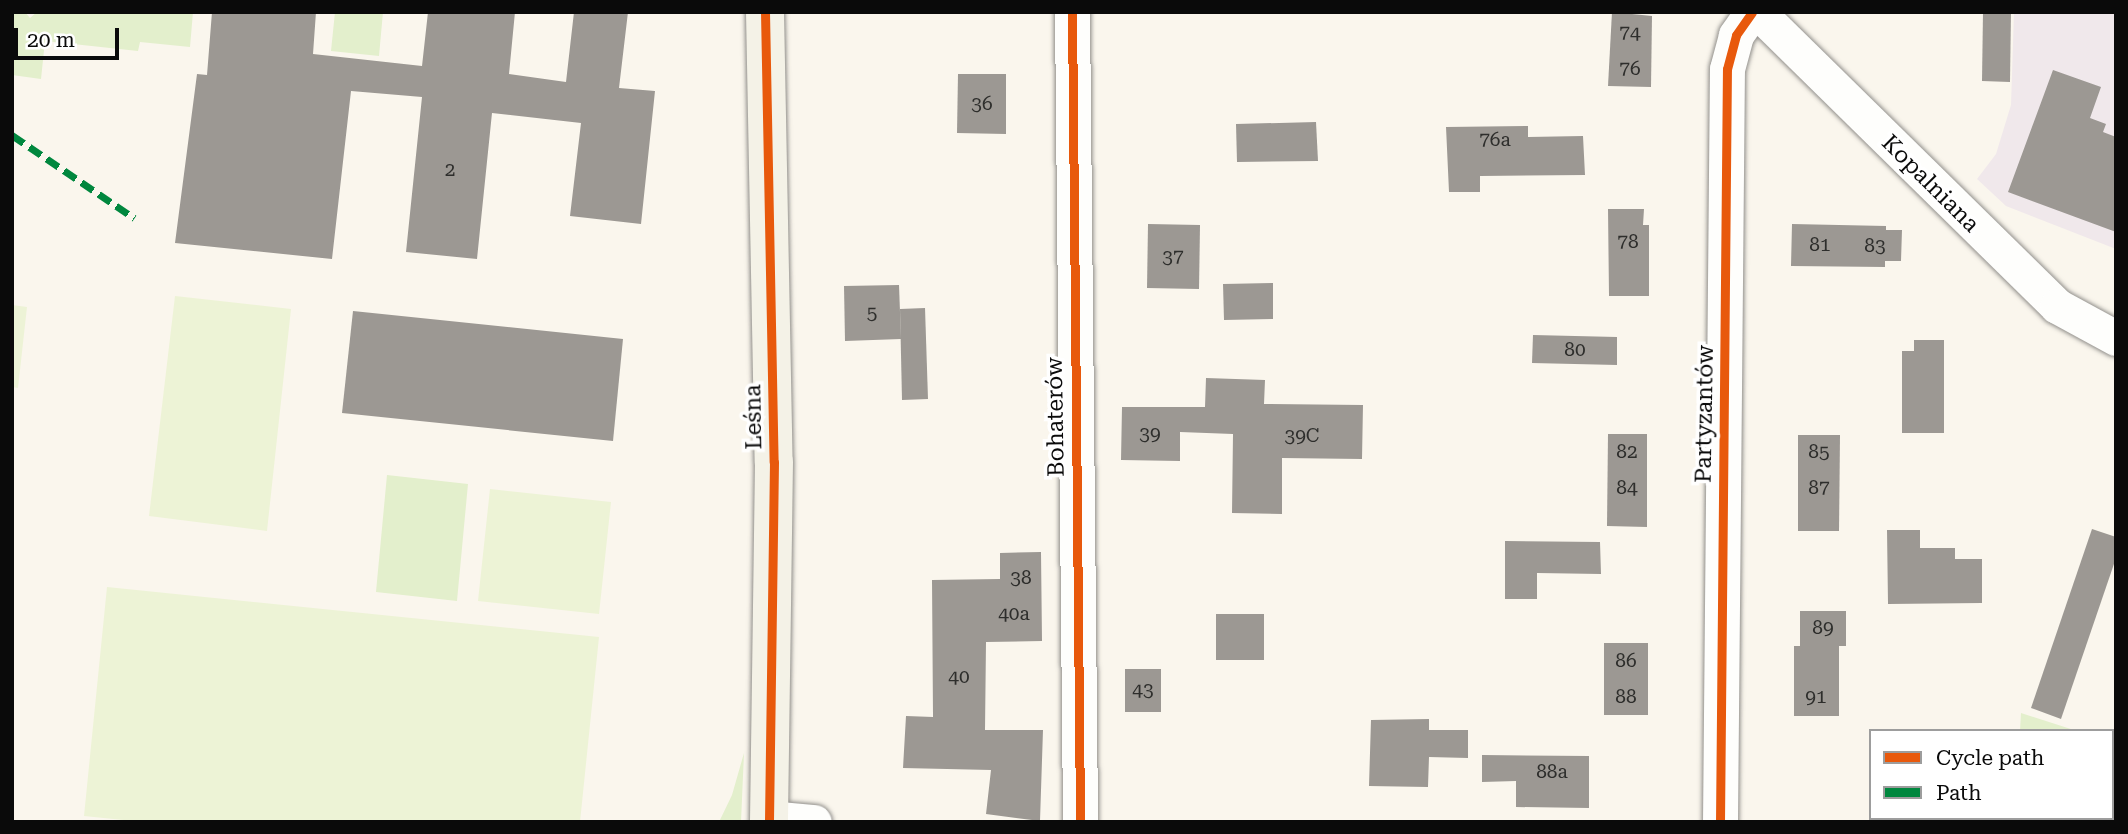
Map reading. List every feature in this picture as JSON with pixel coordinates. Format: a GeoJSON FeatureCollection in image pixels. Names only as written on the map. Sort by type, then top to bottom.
{"type":"FeatureCollection","features":[{"type":"Feature","properties":{"kind":"street","name":"Leśna"},"geometry":{"type":"LineString","coordinates":[[765,12],[774,462],[769,820]]}},
{"type":"Feature","properties":{"kind":"street","name":"Bohaterów"},"geometry":{"type":"LineString","coordinates":[[1072,12],[1080,822]]}},
{"type":"Feature","properties":{"kind":"street","name":"Kopalniana"},"geometry":{"type":"LineString","coordinates":[[1755,12],[2057,306],[2116,338]]}},
{"type":"Feature","properties":{"kind":"street","name":"Partyzantów"},"geometry":{"type":"LineString","coordinates":[[1720,822],[1727,69],[1736,35],[1755,12]]}},
{"type":"Feature","properties":{"kind":"street"},"geometry":{"type":"LineString","coordinates":[[769,820],[814,822]]}},
{"type":"Feature","properties":{"kind":"shaded area"},"geometry":{"type":"Polygon","coordinates":[[[2014,12],[2116,12],[2116,249],[2006,206],[1977,179],[1996,154],[2011,105],[2014,12]]]}},
{"type":"Feature","properties":{"kind":"green space"},"geometry":{"type":"Polygon","coordinates":[[[12,12],[25,12],[30,18],[37,12],[193,12],[190,47],[140,42],[138,51],[45,41],[41,79],[12,75],[12,12]]]}},
{"type":"Feature","properties":{"kind":"green space"},"geometry":{"type":"Polygon","coordinates":[[[335,12],[383,12],[379,56],[331,51],[335,12]]]}},
{"type":"Feature","properties":{"kind":"green space"},"geometry":{"type":"Polygon","coordinates":[[[175,296],[291,309],[267,531],[149,516],[175,296]]]}},
{"type":"Feature","properties":{"kind":"green space"},"geometry":{"type":"Polygon","coordinates":[[[12,305],[27,307],[18,388],[12,387],[12,305]]]}},
{"type":"Feature","properties":{"kind":"green space"},"geometry":{"type":"Polygon","coordinates":[[[387,475],[468,484],[457,601],[376,592],[387,475]]]}},
{"type":"Feature","properties":{"kind":"green space"},"geometry":{"type":"Polygon","coordinates":[[[490,489],[611,502],[599,614],[478,601],[490,489]]]}},
{"type":"Feature","properties":{"kind":"green space"},"geometry":{"type":"Polygon","coordinates":[[[107,587],[599,637],[580,822],[143,822],[84,816],[107,587]]]}},
{"type":"Feature","properties":{"kind":"green space"},"geometry":{"type":"Polygon","coordinates":[[[2021,713],[2071,729],[2020,729],[2021,713]]]}},
{"type":"Feature","properties":{"kind":"green space"},"geometry":{"type":"Polygon","coordinates":[[[744,753],[741,822],[719,822],[732,795],[744,753]]]}},
{"type":"Feature","properties":{"kind":"building"},"geometry":{"type":"Polygon","coordinates":[[[212,12],[316,12],[313,54],[422,66],[428,12],[515,12],[509,74],[566,82],[574,12],[628,12],[619,88],[655,91],[641,224],[570,216],[581,123],[492,113],[477,259],[406,252],[422,97],[351,91],[332,259],[175,243],[197,74],[207,75],[212,12]]]}},
{"type":"Feature","properties":{"kind":"building"},"geometry":{"type":"Polygon","coordinates":[[[1612,12],[1652,16],[1651,87],[1608,86],[1612,12]]]}},
{"type":"Feature","properties":{"kind":"building"},"geometry":{"type":"Polygon","coordinates":[[[1983,12],[2011,12],[2010,82],[1982,81],[1983,12]]]}},
{"type":"Feature","properties":{"kind":"building"},"geometry":{"type":"Polygon","coordinates":[[[2053,70],[2101,87],[2090,118],[2106,124],[2103,132],[2116,137],[2116,232],[2008,192],[2053,70]]]}},
{"type":"Feature","properties":{"kind":"building"},"geometry":{"type":"Polygon","coordinates":[[[958,74],[1006,74],[1006,134],[957,133],[958,74]]]}},
{"type":"Feature","properties":{"kind":"building"},"geometry":{"type":"Polygon","coordinates":[[[1316,122],[1318,161],[1237,162],[1236,124],[1316,122]]]}},
{"type":"Feature","properties":{"kind":"building"},"geometry":{"type":"Polygon","coordinates":[[[1528,126],[1528,137],[1583,136],[1585,175],[1480,176],[1480,192],[1449,192],[1446,127],[1528,126]]]}},
{"type":"Feature","properties":{"kind":"building"},"geometry":{"type":"Polygon","coordinates":[[[1608,209],[1644,209],[1643,225],[1649,225],[1649,296],[1609,296],[1608,209]]]}},
{"type":"Feature","properties":{"kind":"building"},"geometry":{"type":"Polygon","coordinates":[[[1148,224],[1200,225],[1199,289],[1147,288],[1148,224]]]}},
{"type":"Feature","properties":{"kind":"building"},"geometry":{"type":"Polygon","coordinates":[[[1792,224],[1886,226],[1886,230],[1902,230],[1901,261],[1885,261],[1885,267],[1791,266],[1792,224]]]}},
{"type":"Feature","properties":{"kind":"building"},"geometry":{"type":"Polygon","coordinates":[[[1273,283],[1273,319],[1224,320],[1223,284],[1273,283]]]}},
{"type":"Feature","properties":{"kind":"building"},"geometry":{"type":"Polygon","coordinates":[[[899,285],[901,339],[845,341],[844,286],[899,285]]]}},
{"type":"Feature","properties":{"kind":"building"},"geometry":{"type":"Polygon","coordinates":[[[925,308],[928,399],[902,400],[900,309],[925,308]]]}},
{"type":"Feature","properties":{"kind":"building"},"geometry":{"type":"Polygon","coordinates":[[[353,311],[623,339],[613,441],[342,413],[353,311]]]}},
{"type":"Feature","properties":{"kind":"building"},"geometry":{"type":"Polygon","coordinates":[[[1533,335],[1617,337],[1617,365],[1532,363],[1533,335]]]}},
{"type":"Feature","properties":{"kind":"building"},"geometry":{"type":"Polygon","coordinates":[[[1914,340],[1944,340],[1944,433],[1902,433],[1902,351],[1914,351],[1914,340]]]}},
{"type":"Feature","properties":{"kind":"building"},"geometry":{"type":"Polygon","coordinates":[[[1206,378],[1265,380],[1264,404],[1363,405],[1362,459],[1282,458],[1282,514],[1232,513],[1233,434],[1180,432],[1180,461],[1121,460],[1122,407],[1205,407],[1206,378]]]}},
{"type":"Feature","properties":{"kind":"building"},"geometry":{"type":"Polygon","coordinates":[[[1608,434],[1647,434],[1647,527],[1607,526],[1608,434]]]}},
{"type":"Feature","properties":{"kind":"building"},"geometry":{"type":"Polygon","coordinates":[[[1798,435],[1840,435],[1839,531],[1798,531],[1798,435]]]}},
{"type":"Feature","properties":{"kind":"building"},"geometry":{"type":"Polygon","coordinates":[[[2092,529],[2116,537],[2116,558],[2061,719],[2031,708],[2092,529]]]}},
{"type":"Feature","properties":{"kind":"building"},"geometry":{"type":"Polygon","coordinates":[[[1887,530],[1920,530],[1920,548],[1955,548],[1955,559],[1982,559],[1982,603],[1888,604],[1887,530]]]}},
{"type":"Feature","properties":{"kind":"building"},"geometry":{"type":"Polygon","coordinates":[[[1505,541],[1600,542],[1601,574],[1537,573],[1537,599],[1505,599],[1505,541]]]}},
{"type":"Feature","properties":{"kind":"building"},"geometry":{"type":"Polygon","coordinates":[[[1041,552],[1042,641],[986,642],[985,730],[1043,730],[1040,821],[986,814],[991,770],[903,768],[906,716],[933,717],[932,580],[1000,579],[1000,553],[1041,552]]]}},
{"type":"Feature","properties":{"kind":"building"},"geometry":{"type":"Polygon","coordinates":[[[1800,611],[1846,611],[1846,646],[1839,646],[1839,716],[1794,716],[1794,646],[1800,646],[1800,611]]]}},
{"type":"Feature","properties":{"kind":"building"},"geometry":{"type":"Polygon","coordinates":[[[1216,614],[1264,614],[1264,660],[1216,660],[1216,614]]]}},
{"type":"Feature","properties":{"kind":"building"},"geometry":{"type":"Polygon","coordinates":[[[1604,643],[1648,643],[1648,715],[1604,715],[1604,643]]]}},
{"type":"Feature","properties":{"kind":"building"},"geometry":{"type":"Polygon","coordinates":[[[1125,669],[1161,669],[1161,712],[1125,712],[1125,669]]]}},
{"type":"Feature","properties":{"kind":"building"},"geometry":{"type":"Polygon","coordinates":[[[1429,719],[1429,730],[1468,730],[1468,758],[1429,757],[1428,787],[1369,786],[1371,720],[1429,719]]]}},
{"type":"Feature","properties":{"kind":"building"},"geometry":{"type":"Polygon","coordinates":[[[1482,755],[1589,756],[1589,808],[1516,807],[1516,781],[1482,782],[1482,755]]]}},
{"type":"Feature","properties":{"kind":"marked path"},"geometry":{"type":"LineString","coordinates":[[12,135],[134,218]]}},
{"type":"Feature","properties":{"kind":"cycle path"},"geometry":{"type":"LineString","coordinates":[[765,12],[774,462],[769,822]]}},
{"type":"Feature","properties":{"kind":"cycle path"},"geometry":{"type":"LineString","coordinates":[[1072,12],[1080,822]]}},
{"type":"Feature","properties":{"kind":"cycle path"},"geometry":{"type":"LineString","coordinates":[[1720,822],[1727,69],[1736,35],[1752,12]]}}]}
